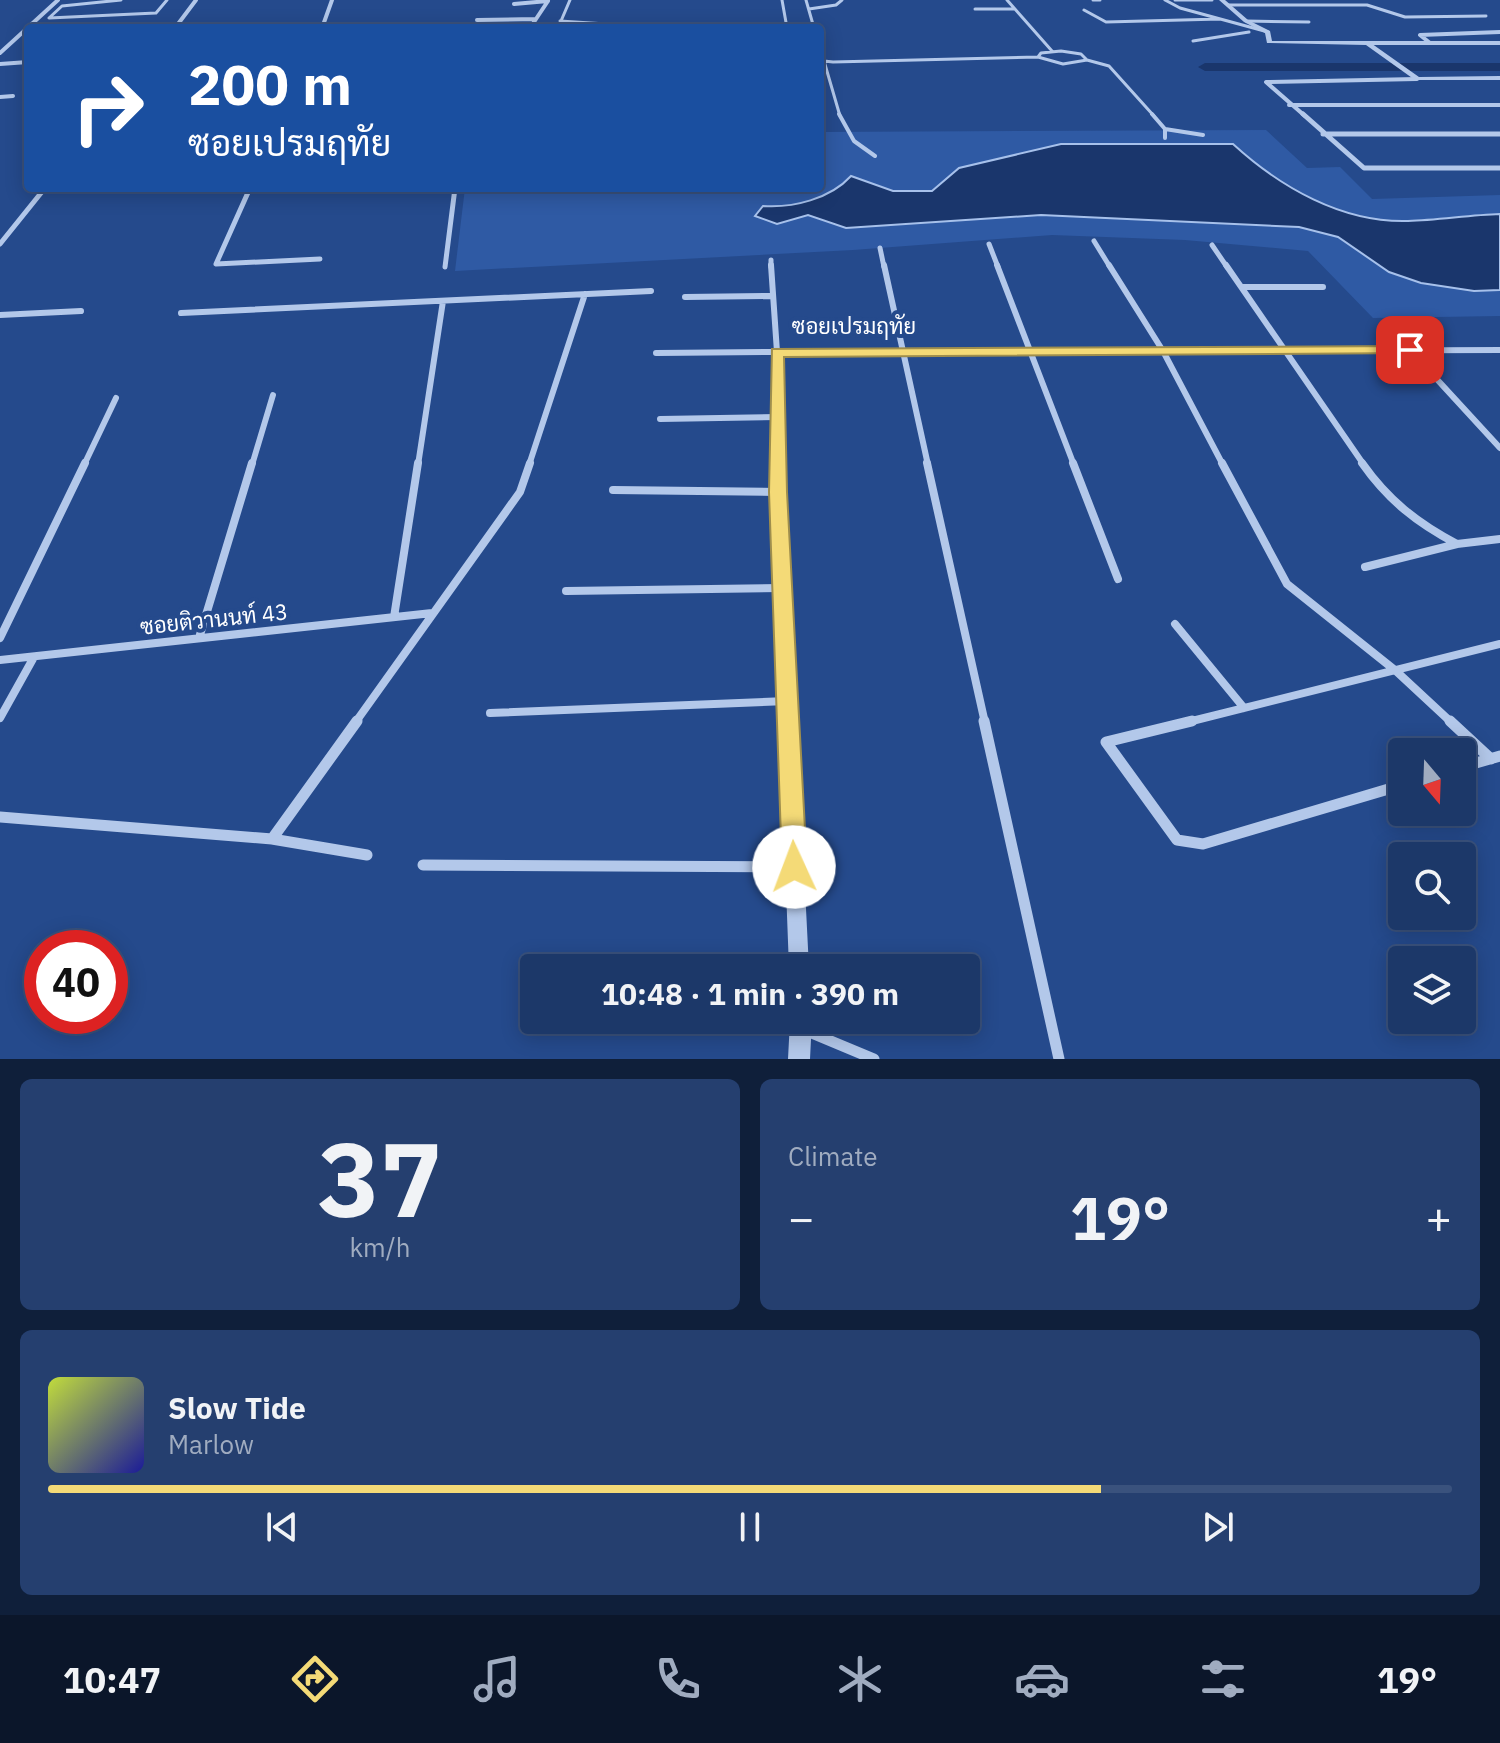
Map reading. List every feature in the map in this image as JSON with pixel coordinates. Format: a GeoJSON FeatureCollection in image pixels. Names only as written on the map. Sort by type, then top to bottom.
{"type":"FeatureCollection","features":[{"type":"Feature","properties":{"kind":"street"},"geometry":{"type":"LineString","coordinates":[[32,24],[58,0]]}},
{"type":"Feature","properties":{"kind":"street"},"geometry":{"type":"LineString","coordinates":[[178,24],[196,0]]}},
{"type":"Feature","properties":{"kind":"street"},"geometry":{"type":"LineString","coordinates":[[323,24],[332,0]]}},
{"type":"Feature","properties":{"kind":"street"},"geometry":{"type":"LineString","coordinates":[[514,4],[548,1]]}},
{"type":"Feature","properties":{"kind":"street"},"geometry":{"type":"LineString","coordinates":[[533,24],[548,1]]}},
{"type":"Feature","properties":{"kind":"street"},"geometry":{"type":"LineString","coordinates":[[1225,3],[1246,21],[1268,32],[1269,42],[1276,44],[1500,43]]}},
{"type":"Feature","properties":{"kind":"street"},"geometry":{"type":"LineString","coordinates":[[477,20],[536,19]]}},
{"type":"Feature","properties":{"kind":"street"},"geometry":{"type":"LineString","coordinates":[[0,53],[24,31]]}},
{"type":"Feature","properties":{"kind":"street"},"geometry":{"type":"LineString","coordinates":[[1430,43],[1420,35],[1500,32]]}},
{"type":"Feature","properties":{"kind":"street"},"geometry":{"type":"LineString","coordinates":[[1368,43],[1417,79]]}},
{"type":"Feature","properties":{"kind":"street"},"geometry":{"type":"LineString","coordinates":[[0,64],[24,62]]}},
{"type":"Feature","properties":{"kind":"street"},"geometry":{"type":"LineString","coordinates":[[1500,78],[1266,82],[1364,168],[1500,168]]}},
{"type":"Feature","properties":{"kind":"street"},"geometry":{"type":"LineString","coordinates":[[0,97],[13,96]]}},
{"type":"Feature","properties":{"kind":"street"},"geometry":{"type":"LineString","coordinates":[[1289,105],[1500,105]]}},
{"type":"Feature","properties":{"kind":"street"},"geometry":{"type":"LineString","coordinates":[[1323,134],[1500,134]]}},
{"type":"Feature","properties":{"kind":"street"},"geometry":{"type":"LineString","coordinates":[[0,244],[42,192]]}},
{"type":"Feature","properties":{"kind":"street"},"geometry":{"type":"LineString","coordinates":[[248,192],[216,264],[320,259]]}},
{"type":"Feature","properties":{"kind":"street"},"geometry":{"type":"LineString","coordinates":[[445,268],[454,192]]}},
{"type":"Feature","properties":{"kind":"street"},"geometry":{"type":"LineString","coordinates":[[1094,241],[1163,351],[1287,584],[1396,671],[1496,757]]}},
{"type":"Feature","properties":{"kind":"street"},"geometry":{"type":"LineString","coordinates":[[989,244],[1033,350],[1118,579]]}},
{"type":"Feature","properties":{"kind":"street"},"geometry":{"type":"LineString","coordinates":[[1212,245],[1380,488],[1416,522],[1457,544]]}},
{"type":"Feature","properties":{"kind":"street"},"geometry":{"type":"LineString","coordinates":[[880,248],[1059,1059]]}},
{"type":"Feature","properties":{"kind":"street"},"geometry":{"type":"LineString","coordinates":[[656,353],[777,352],[771,260]]}},
{"type":"Feature","properties":{"kind":"street"},"geometry":{"type":"LineString","coordinates":[[1242,287],[1323,287]]}},
{"type":"Feature","properties":{"kind":"street"},"geometry":{"type":"LineString","coordinates":[[181,313],[651,291]]}},
{"type":"Feature","properties":{"kind":"street"},"geometry":{"type":"LineString","coordinates":[[272,839],[520,492],[585,294]]}},
{"type":"Feature","properties":{"kind":"street"},"geometry":{"type":"LineString","coordinates":[[685,297],[773,296]]}},
{"type":"Feature","properties":{"kind":"street"},"geometry":{"type":"LineString","coordinates":[[394,617],[443,301]]}},
{"type":"Feature","properties":{"kind":"street"},"geometry":{"type":"LineString","coordinates":[[0,315],[81,311]]}},
{"type":"Feature","properties":{"kind":"street"},"geometry":{"type":"LineString","coordinates":[[1410,350],[1500,448]]}},
{"type":"Feature","properties":{"kind":"street","name":"ซอยเปรมฤทัย"},"geometry":{"type":"LineString","coordinates":[[798,954],[778,492],[777,352],[1500,350]]}},
{"type":"Feature","properties":{"kind":"street"},"geometry":{"type":"LineString","coordinates":[[199,638],[273,395]]}},
{"type":"Feature","properties":{"kind":"street"},"geometry":{"type":"LineString","coordinates":[[0,638],[116,398]]}},
{"type":"Feature","properties":{"kind":"street"},"geometry":{"type":"LineString","coordinates":[[660,419],[777,417]]}},
{"type":"Feature","properties":{"kind":"street"},"geometry":{"type":"LineString","coordinates":[[613,490],[778,492]]}},
{"type":"Feature","properties":{"kind":"street"},"geometry":{"type":"LineString","coordinates":[[1365,567],[1457,544],[1500,539]]}},
{"type":"Feature","properties":{"kind":"street"},"geometry":{"type":"LineString","coordinates":[[566,591],[782,588]]}},
{"type":"Feature","properties":{"kind":"street","name":"ซอยติวานนท์ 43"},"geometry":{"type":"LineString","coordinates":[[0,660],[432,613]]}},
{"type":"Feature","properties":{"kind":"street"},"geometry":{"type":"LineString","coordinates":[[1175,624],[1244,708]]}},
{"type":"Feature","properties":{"kind":"street"},"geometry":{"type":"LineString","coordinates":[[1388,789],[1203,844],[1177,840],[1106,742],[1500,644]]}},
{"type":"Feature","properties":{"kind":"street"},"geometry":{"type":"LineString","coordinates":[[0,718],[34,657]]}},
{"type":"Feature","properties":{"kind":"street"},"geometry":{"type":"LineString","coordinates":[[490,713],[787,701]]}},
{"type":"Feature","properties":{"kind":"street"},"geometry":{"type":"LineString","coordinates":[[1476,763],[1496,757]]}},
{"type":"Feature","properties":{"kind":"street"},"geometry":{"type":"LineString","coordinates":[[0,817],[272,839],[367,855]]}},
{"type":"Feature","properties":{"kind":"street"},"geometry":{"type":"LineString","coordinates":[[423,865],[794,867]]}},
{"type":"Feature","properties":{"kind":"street"},"geometry":{"type":"LineString","coordinates":[[799,1059],[800,1034]]}},
{"type":"Feature","properties":{"kind":"street"},"geometry":{"type":"LineString","coordinates":[[820,1034],[874,1059]]}},
{"type":"Feature","properties":{"kind":"lane"},"geometry":{"type":"LineString","coordinates":[[121,0],[62,6],[49,18],[156,13],[167,0]]}},
{"type":"Feature","properties":{"kind":"lane"},"geometry":{"type":"LineString","coordinates":[[559,24],[570,0]]}},
{"type":"Feature","properties":{"kind":"lane"},"geometry":{"type":"LineString","coordinates":[[782,0],[786,24]]}},
{"type":"Feature","properties":{"kind":"lane"},"geometry":{"type":"LineString","coordinates":[[806,0],[813,24]]}},
{"type":"Feature","properties":{"kind":"lane"},"geometry":{"type":"LineString","coordinates":[[809,9],[829,7],[842,0]]}},
{"type":"Feature","properties":{"kind":"lane"},"geometry":{"type":"LineString","coordinates":[[1007,0],[1053,51]]}},
{"type":"Feature","properties":{"kind":"lane"},"geometry":{"type":"LineString","coordinates":[[1093,0],[1100,0]]}},
{"type":"Feature","properties":{"kind":"lane"},"geometry":{"type":"LineString","coordinates":[[1165,0],[1182,10],[1253,31]]}},
{"type":"Feature","properties":{"kind":"lane"},"geometry":{"type":"LineString","coordinates":[[1175,0],[1212,0]]}},
{"type":"Feature","properties":{"kind":"lane"},"geometry":{"type":"LineString","coordinates":[[1328,0],[1333,5]]}},
{"type":"Feature","properties":{"kind":"lane"},"geometry":{"type":"LineString","coordinates":[[1225,3],[1377,7],[1405,17],[1486,16]]}},
{"type":"Feature","properties":{"kind":"lane"},"geometry":{"type":"LineString","coordinates":[[975,9],[1015,9]]}},
{"type":"Feature","properties":{"kind":"lane"},"geometry":{"type":"LineString","coordinates":[[1084,10],[1106,22],[1220,19]]}},
{"type":"Feature","properties":{"kind":"lane"},"geometry":{"type":"LineString","coordinates":[[560,21],[606,24]]}},
{"type":"Feature","properties":{"kind":"lane"},"geometry":{"type":"LineString","coordinates":[[1246,21],[1309,22]]}},
{"type":"Feature","properties":{"kind":"lane"},"geometry":{"type":"LineString","coordinates":[[1193,41],[1253,31],[1268,32]]}},
{"type":"Feature","properties":{"kind":"lane"},"geometry":{"type":"LineString","coordinates":[[1038,57],[1041,53],[1053,51],[1076,53],[1087,60],[1109,66],[1165,129],[1203,135]]}},
{"type":"Feature","properties":{"kind":"lane"},"geometry":{"type":"LineString","coordinates":[[875,156],[862,152],[844,128],[824,61],[1038,57],[1063,64],[1087,60]]}},
{"type":"Feature","properties":{"kind":"lane"},"geometry":{"type":"LineString","coordinates":[[1165,129],[1165,138]]}},
{"type":"Feature","properties":{"kind":"shaded area"},"geometry":{"type":"Polygon","coordinates":[[[1266,130],[1307,168],[1340,167],[1372,199],[1500,195],[1500,316],[1373,318],[1308,251],[1185,240],[1052,235],[853,250],[455,271],[465,192],[824,192],[824,132],[1266,130]]]}},
{"type":"Feature","properties":{"kind":"shaded area"},"geometry":{"type":"Polygon","coordinates":[[[1061,144],[1233,144],[1292,188],[1336,209],[1359,216],[1408,221],[1500,214],[1500,290],[1474,291],[1421,283],[1389,272],[1338,237],[1299,227],[1041,215],[846,228],[808,215],[777,224],[755,216],[763,206],[798,203],[822,196],[851,176],[893,191],[932,191],[959,168],[1061,144]]]}},
{"type":"Feature","properties":{"kind":"waterway"},"geometry":{"type":"LineString","coordinates":[[1205,67],[1500,67]]}},
{"type":"Feature","properties":{"kind":"route"},"geometry":{"type":"LineString","coordinates":[[794,867],[778,492],[777,352],[1410,350]]}}]}
